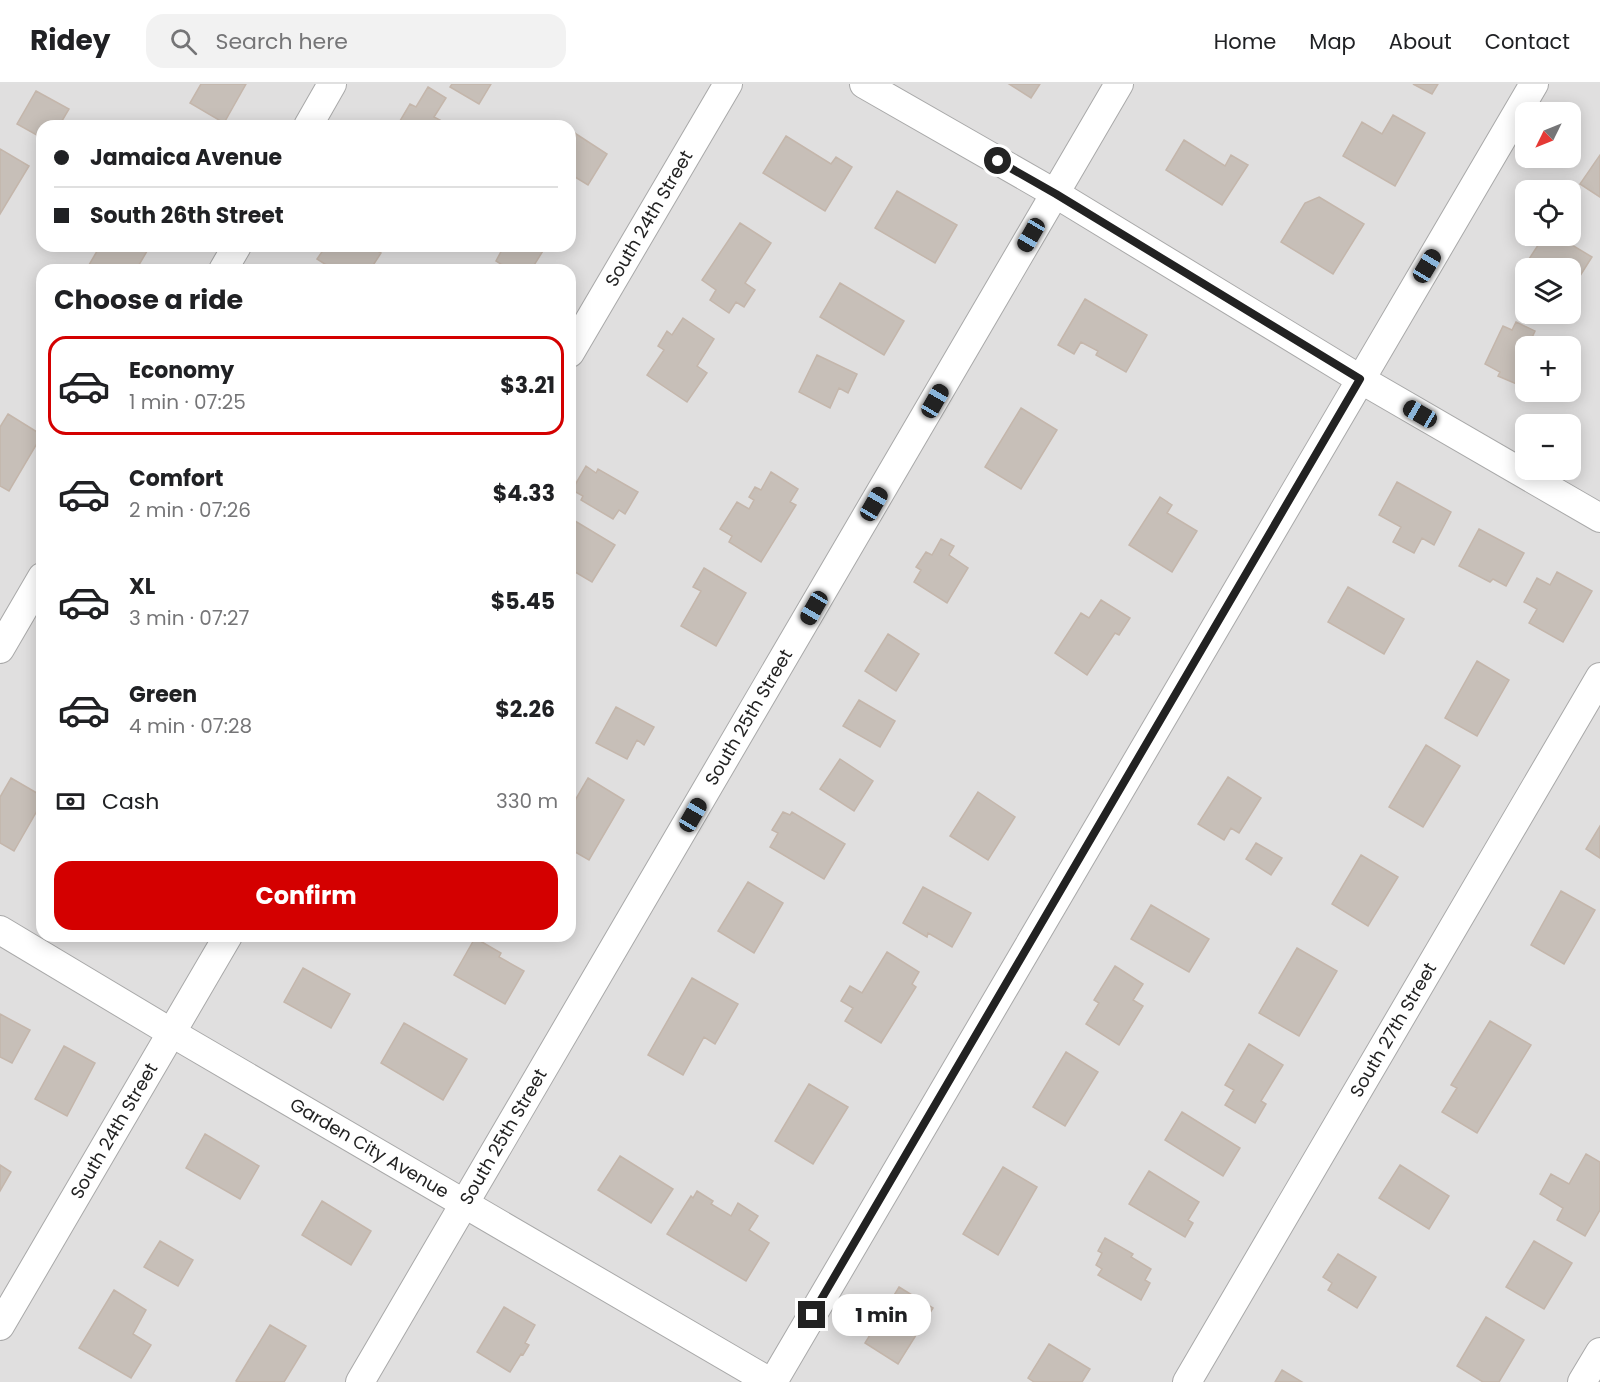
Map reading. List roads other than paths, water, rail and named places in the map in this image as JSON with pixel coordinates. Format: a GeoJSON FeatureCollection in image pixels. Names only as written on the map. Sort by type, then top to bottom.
{"type":"FeatureCollection","features":[{"type":"Feature","properties":{"kind":"street"},"geometry":{"type":"LineString","coordinates":[[311,120],[332,84]]}},
{"type":"Feature","properties":{"kind":"street","name":"South 24th Street"},"geometry":{"type":"LineString","coordinates":[[576,343],[728,84]]}},
{"type":"Feature","properties":{"kind":"street"},"geometry":{"type":"LineString","coordinates":[[864,84],[1056,194],[1360,379],[1600,518]]}},
{"type":"Feature","properties":{"kind":"street","name":"South 25th Street"},"geometry":{"type":"LineString","coordinates":[[360,1382],[1119,84]]}},
{"type":"Feature","properties":{"kind":"street"},"geometry":{"type":"LineString","coordinates":[[772,1382],[1534,84]]}},
{"type":"Feature","properties":{"kind":"street"},"geometry":{"type":"LineString","coordinates":[[0,649],[36,588]]}},
{"type":"Feature","properties":{"kind":"street","name":"South 27th Street"},"geometry":{"type":"LineString","coordinates":[[1187,1382],[1600,677]]}},
{"type":"Feature","properties":{"kind":"street","name":"Garden City Avenue"},"geometry":{"type":"LineString","coordinates":[[0,930],[172,1033],[772,1382]]}},
{"type":"Feature","properties":{"kind":"street","name":"South 24th Street"},"geometry":{"type":"LineString","coordinates":[[0,1326],[225,942]]}},
{"type":"Feature","properties":{"kind":"street"},"geometry":{"type":"LineString","coordinates":[[1582,1382],[1600,1352]]}}]}
